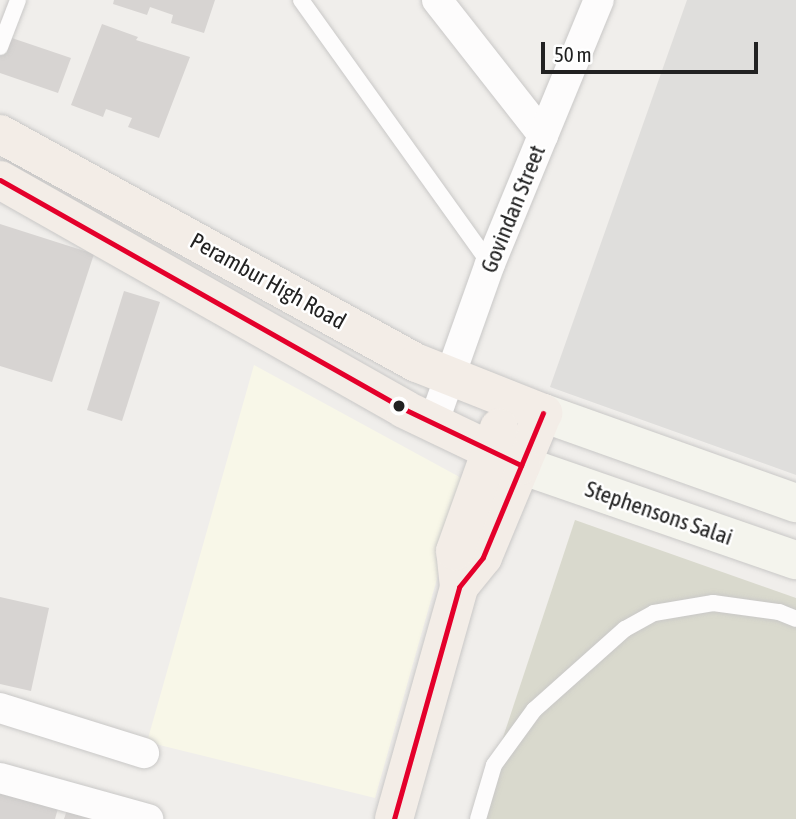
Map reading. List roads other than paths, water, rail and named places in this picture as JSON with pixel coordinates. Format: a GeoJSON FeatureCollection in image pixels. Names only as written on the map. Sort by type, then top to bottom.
{"type":"FeatureCollection","features":[{"type":"Feature","properties":{"kind":"main road","name":"Perambur High Road"},"geometry":{"type":"LineString","coordinates":[[0,134],[417,363],[526,407]]}},
{"type":"Feature","properties":{"kind":"main road","name":"Perambur High Road"},"geometry":{"type":"LineString","coordinates":[[0,180],[404,410],[434,421],[506,458]]}},
{"type":"Feature","properties":{"kind":"main road"},"geometry":{"type":"LineString","coordinates":[[394,819],[458,587],[455,551],[506,458],[526,407],[796,503]]}},
{"type":"Feature","properties":{"kind":"main road","name":"Stephensons Salai"},"geometry":{"type":"LineString","coordinates":[[506,458],[796,560]]}},
{"type":"Feature","properties":{"kind":"street"},"geometry":{"type":"LineString","coordinates":[[437,0],[543,135]]}},
{"type":"Feature","properties":{"kind":"street","name":"Govindan Street"},"geometry":{"type":"LineString","coordinates":[[434,421],[452,378],[490,264],[599,0]]}},
{"type":"Feature","properties":{"kind":"street"},"geometry":{"type":"LineString","coordinates":[[0,708],[144,753]]}},
{"type":"Feature","properties":{"kind":"street"},"geometry":{"type":"LineString","coordinates":[[0,778],[148,819]]}},
{"type":"Feature","properties":{"kind":"lane"},"geometry":{"type":"LineString","coordinates":[[0,47],[18,0]]}},
{"type":"Feature","properties":{"kind":"lane"},"geometry":{"type":"LineString","coordinates":[[301,0],[490,264]]}},
{"type":"Feature","properties":{"kind":"lane"},"geometry":{"type":"LineString","coordinates":[[478,819],[494,765],[534,710],[625,629],[654,613],[713,603],[779,612],[796,619]]}}]}
